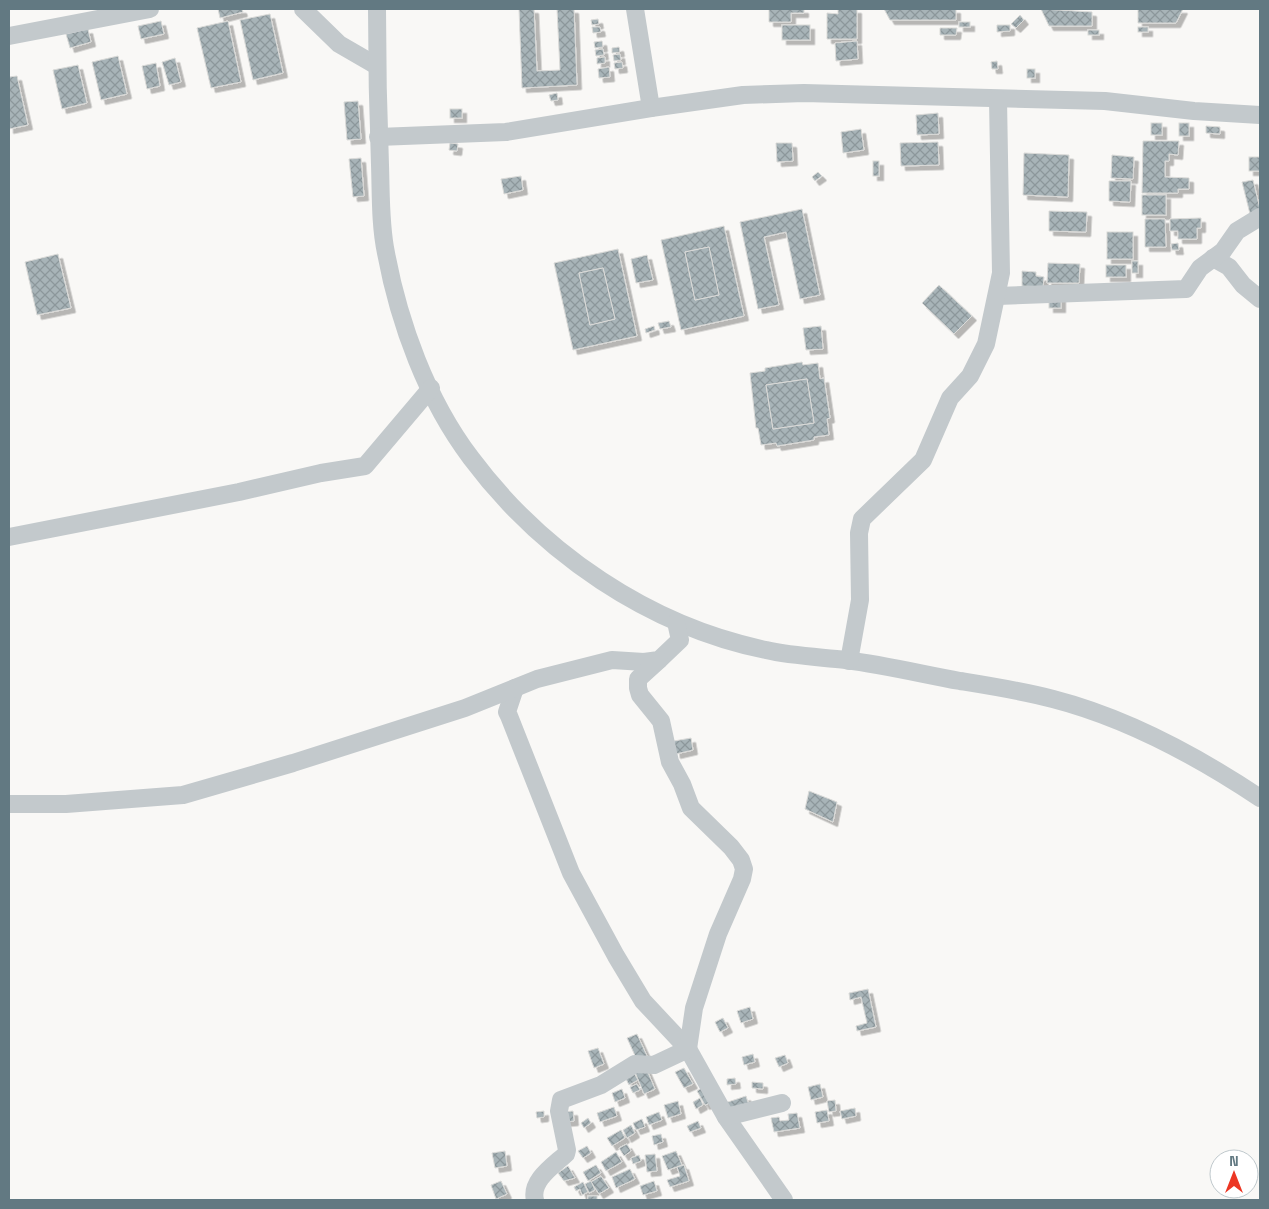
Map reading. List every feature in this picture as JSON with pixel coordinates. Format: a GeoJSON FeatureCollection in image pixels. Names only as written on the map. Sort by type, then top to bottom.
{"type":"FeatureCollection","features":[{"type":"Feature","properties":{"kind":"street"},"geometry":{"type":"LineString","coordinates":[[9,36],[150,9]]}},
{"type":"Feature","properties":{"kind":"street"},"geometry":{"type":"LineString","coordinates":[[303,9],[339,44],[377,66]]}},
{"type":"Feature","properties":{"kind":"street"},"geometry":{"type":"LineString","coordinates":[[377,9],[378,137],[382,220],[391,281],[406,332],[431,388],[470,457],[522,517],[556,548],[625,595],[676,622],[725,640],[767,651],[849,661],[1029,694],[1079,707],[1111,718],[1172,746],[1260,798]]}},
{"type":"Feature","properties":{"kind":"street"},"geometry":{"type":"LineString","coordinates":[[635,9],[651,108]]}},
{"type":"Feature","properties":{"kind":"street"},"geometry":{"type":"LineString","coordinates":[[378,137],[506,132],[743,95],[804,93],[1105,101],[1194,112],[1260,115]]}},
{"type":"Feature","properties":{"kind":"street"},"geometry":{"type":"LineString","coordinates":[[849,661],[860,600],[859,533],[862,519],[923,460],[950,398],[970,376],[986,344],[1001,273],[998,99]]}},
{"type":"Feature","properties":{"kind":"street"},"geometry":{"type":"LineString","coordinates":[[997,296],[1183,290],[1188,287],[1200,268],[1227,247],[1237,231],[1260,217]]}},
{"type":"Feature","properties":{"kind":"street"},"geometry":{"type":"LineString","coordinates":[[1213,258],[1230,267],[1243,286],[1260,299]]}},
{"type":"Feature","properties":{"kind":"street"},"geometry":{"type":"LineString","coordinates":[[9,537],[238,492],[321,473],[365,466],[431,388]]}},
{"type":"Feature","properties":{"kind":"street"},"geometry":{"type":"LineString","coordinates":[[676,622],[680,640],[638,679],[638,692],[661,721],[667,756],[682,784],[690,808],[731,848],[741,860],[744,869],[740,885],[718,934],[694,1008],[688,1049]]}},
{"type":"Feature","properties":{"kind":"street"},"geometry":{"type":"LineString","coordinates":[[9,804],[66,804],[183,795],[293,763],[464,708],[537,679],[600,662],[659,660]]}},
{"type":"Feature","properties":{"kind":"street"},"geometry":{"type":"LineString","coordinates":[[515,688],[508,712],[509,716],[571,873],[640,997],[688,1049],[726,1118],[784,1200]]}},
{"type":"Feature","properties":{"kind":"street"},"geometry":{"type":"LineString","coordinates":[[535,1200],[533,1194],[536,1183],[566,1154],[567,1150],[559,1111],[561,1100],[601,1086],[636,1064],[654,1065],[688,1049]]}},
{"type":"Feature","properties":{"kind":"street"},"geometry":{"type":"LineString","coordinates":[[726,1118],[782,1104]]}},
{"type":"Feature","properties":{"kind":"building"},"geometry":{"type":"Polygon","coordinates":[[[218,9],[242,9],[243,12],[220,18],[218,9]]]}},
{"type":"Feature","properties":{"kind":"building"},"geometry":{"type":"Polygon","coordinates":[[[519,9],[534,9],[537,71],[560,70],[557,9],[574,9],[577,85],[522,88],[519,9]]]}},
{"type":"Feature","properties":{"kind":"building"},"geometry":{"type":"Polygon","coordinates":[[[769,9],[804,9],[804,13],[791,13],[791,22],[769,22],[769,9]]]}},
{"type":"Feature","properties":{"kind":"building"},"geometry":{"type":"Polygon","coordinates":[[[838,9],[857,9],[857,39],[827,39],[827,13],[838,14],[838,9]]]}},
{"type":"Feature","properties":{"kind":"building"},"geometry":{"type":"Polygon","coordinates":[[[884,9],[956,9],[956,20],[890,20],[884,9]]]}},
{"type":"Feature","properties":{"kind":"building"},"geometry":{"type":"Polygon","coordinates":[[[1041,9],[1092,12],[1092,26],[1049,26],[1041,9]]]}},
{"type":"Feature","properties":{"kind":"building"},"geometry":{"type":"Polygon","coordinates":[[[1138,9],[1183,9],[1176,23],[1138,23],[1138,9]]]}},
{"type":"Feature","properties":{"kind":"building"},"geometry":{"type":"Polygon","coordinates":[[[270,14],[283,73],[253,80],[240,20],[270,14]]]}},
{"type":"Feature","properties":{"kind":"building"},"geometry":{"type":"Polygon","coordinates":[[[1020,15],[1024,20],[1016,28],[1011,24],[1020,15]]]}},
{"type":"Feature","properties":{"kind":"building"},"geometry":{"type":"Polygon","coordinates":[[[598,19],[599,24],[592,25],[591,20],[598,19]]]}},
{"type":"Feature","properties":{"kind":"building"},"geometry":{"type":"Polygon","coordinates":[[[161,21],[164,34],[141,39],[138,26],[161,21]]]}},
{"type":"Feature","properties":{"kind":"building"},"geometry":{"type":"Polygon","coordinates":[[[228,21],[241,82],[211,88],[197,28],[228,21]]]}},
{"type":"Feature","properties":{"kind":"building"},"geometry":{"type":"Polygon","coordinates":[[[959,22],[970,22],[970,27],[959,27],[959,22]]]}},
{"type":"Feature","properties":{"kind":"building"},"geometry":{"type":"Polygon","coordinates":[[[782,25],[810,25],[810,40],[782,40],[782,25]]]}},
{"type":"Feature","properties":{"kind":"building"},"geometry":{"type":"Polygon","coordinates":[[[997,25],[1010,25],[1010,31],[997,32],[997,25]]]}},
{"type":"Feature","properties":{"kind":"building"},"geometry":{"type":"Polygon","coordinates":[[[592,27],[600,27],[601,32],[593,33],[592,27]]]}},
{"type":"Feature","properties":{"kind":"building"},"geometry":{"type":"Polygon","coordinates":[[[1138,27],[1148,27],[1148,32],[1138,32],[1138,27]]]}},
{"type":"Feature","properties":{"kind":"building"},"geometry":{"type":"Polygon","coordinates":[[[940,28],[957,28],[956,35],[940,35],[940,28]]]}},
{"type":"Feature","properties":{"kind":"building"},"geometry":{"type":"Polygon","coordinates":[[[88,29],[91,42],[70,48],[66,34],[88,29]]]}},
{"type":"Feature","properties":{"kind":"building"},"geometry":{"type":"Polygon","coordinates":[[[1088,30],[1099,30],[1099,35],[1088,35],[1088,30]]]}},
{"type":"Feature","properties":{"kind":"building"},"geometry":{"type":"Polygon","coordinates":[[[602,41],[603,47],[595,48],[594,42],[602,41]]]}},
{"type":"Feature","properties":{"kind":"building"},"geometry":{"type":"Polygon","coordinates":[[[857,41],[858,59],[836,61],[835,43],[857,41]]]}},
{"type":"Feature","properties":{"kind":"building"},"geometry":{"type":"Polygon","coordinates":[[[619,47],[620,52],[612,53],[612,48],[619,47]]]}},
{"type":"Feature","properties":{"kind":"building"},"geometry":{"type":"Polygon","coordinates":[[[603,49],[604,55],[596,56],[595,50],[603,49]]]}},
{"type":"Feature","properties":{"kind":"building"},"geometry":{"type":"Polygon","coordinates":[[[620,54],[621,60],[614,61],[613,55],[620,54]]]}},
{"type":"Feature","properties":{"kind":"building"},"geometry":{"type":"Polygon","coordinates":[[[118,56],[127,94],[101,100],[92,62],[118,56]]]}},
{"type":"Feature","properties":{"kind":"building"},"geometry":{"type":"Polygon","coordinates":[[[605,57],[605,63],[597,64],[597,58],[605,57]]]}},
{"type":"Feature","properties":{"kind":"building"},"geometry":{"type":"Polygon","coordinates":[[[175,58],[181,82],[169,85],[162,62],[175,58]]]}},
{"type":"Feature","properties":{"kind":"building"},"geometry":{"type":"Polygon","coordinates":[[[997,61],[998,69],[992,69],[991,62],[997,61]]]}},
{"type":"Feature","properties":{"kind":"building"},"geometry":{"type":"Polygon","coordinates":[[[622,62],[623,68],[615,69],[614,63],[622,62]]]}},
{"type":"Feature","properties":{"kind":"building"},"geometry":{"type":"Polygon","coordinates":[[[156,63],[160,86],[147,89],[142,66],[156,63]]]}},
{"type":"Feature","properties":{"kind":"building"},"geometry":{"type":"Polygon","coordinates":[[[78,65],[87,103],[62,109],[53,70],[78,65]]]}},
{"type":"Feature","properties":{"kind":"building"},"geometry":{"type":"Polygon","coordinates":[[[609,67],[610,77],[599,78],[598,69],[609,67]]]}},
{"type":"Feature","properties":{"kind":"building"},"geometry":{"type":"Polygon","coordinates":[[[1027,69],[1035,69],[1035,78],[1027,78],[1027,69]]]}},
{"type":"Feature","properties":{"kind":"building"},"geometry":{"type":"Polygon","coordinates":[[[17,76],[28,125],[9,129],[9,77],[17,76]]]}},
{"type":"Feature","properties":{"kind":"building"},"geometry":{"type":"Polygon","coordinates":[[[557,93],[558,100],[551,101],[549,95],[557,93]]]}},
{"type":"Feature","properties":{"kind":"building"},"geometry":{"type":"Polygon","coordinates":[[[358,101],[361,139],[347,140],[344,102],[358,101]]]}},
{"type":"Feature","properties":{"kind":"building"},"geometry":{"type":"Polygon","coordinates":[[[450,109],[462,109],[462,118],[450,118],[450,109]]]}},
{"type":"Feature","properties":{"kind":"building"},"geometry":{"type":"Polygon","coordinates":[[[938,113],[939,134],[917,135],[916,115],[938,113]]]}},
{"type":"Feature","properties":{"kind":"building"},"geometry":{"type":"Polygon","coordinates":[[[1151,123],[1162,123],[1162,135],[1151,135],[1151,123]]]}},
{"type":"Feature","properties":{"kind":"building"},"geometry":{"type":"Polygon","coordinates":[[[1179,123],[1189,123],[1189,136],[1179,136],[1179,123]]]}},
{"type":"Feature","properties":{"kind":"building"},"geometry":{"type":"Polygon","coordinates":[[[1206,126],[1220,127],[1220,134],[1206,133],[1206,126]]]}},
{"type":"Feature","properties":{"kind":"building"},"geometry":{"type":"Polygon","coordinates":[[[861,129],[864,150],[843,153],[841,132],[861,129]]]}},
{"type":"Feature","properties":{"kind":"building"},"geometry":{"type":"Polygon","coordinates":[[[1143,141],[1179,141],[1178,155],[1169,154],[1169,161],[1165,161],[1165,177],[1189,178],[1189,189],[1178,189],[1178,193],[1142,193],[1143,141]]]}},
{"type":"Feature","properties":{"kind":"building"},"geometry":{"type":"Polygon","coordinates":[[[938,142],[939,165],[901,166],[900,143],[938,142]]]}},
{"type":"Feature","properties":{"kind":"building"},"geometry":{"type":"Polygon","coordinates":[[[450,143],[458,144],[457,151],[449,150],[450,143]]]}},
{"type":"Feature","properties":{"kind":"building"},"geometry":{"type":"Polygon","coordinates":[[[776,143],[792,143],[793,161],[777,162],[776,143]]]}},
{"type":"Feature","properties":{"kind":"building"},"geometry":{"type":"Polygon","coordinates":[[[1024,153],[1069,155],[1068,197],[1023,195],[1024,153]]]}},
{"type":"Feature","properties":{"kind":"building"},"geometry":{"type":"Polygon","coordinates":[[[1112,155],[1134,157],[1133,179],[1111,178],[1112,155]]]}},
{"type":"Feature","properties":{"kind":"building"},"geometry":{"type":"Polygon","coordinates":[[[1249,157],[1260,157],[1260,171],[1249,171],[1249,157]]]}},
{"type":"Feature","properties":{"kind":"building"},"geometry":{"type":"Polygon","coordinates":[[[361,158],[364,196],[353,197],[349,159],[361,158]]]}},
{"type":"Feature","properties":{"kind":"building"},"geometry":{"type":"Polygon","coordinates":[[[873,161],[879,161],[879,176],[873,176],[873,161]]]}},
{"type":"Feature","properties":{"kind":"building"},"geometry":{"type":"Polygon","coordinates":[[[818,172],[822,176],[815,181],[812,177],[818,172]]]}},
{"type":"Feature","properties":{"kind":"building"},"geometry":{"type":"Polygon","coordinates":[[[521,176],[523,190],[504,194],[501,179],[521,176]]]}},
{"type":"Feature","properties":{"kind":"building"},"geometry":{"type":"Polygon","coordinates":[[[1253,180],[1260,209],[1250,214],[1242,182],[1253,180]]]}},
{"type":"Feature","properties":{"kind":"building"},"geometry":{"type":"Polygon","coordinates":[[[1109,181],[1131,181],[1130,202],[1109,201],[1109,181]]]}},
{"type":"Feature","properties":{"kind":"building"},"geometry":{"type":"Polygon","coordinates":[[[1142,195],[1166,195],[1166,215],[1142,215],[1142,195]]]}},
{"type":"Feature","properties":{"kind":"building"},"geometry":{"type":"Polygon","coordinates":[[[802,209],[820,295],[800,299],[786,232],[764,237],[779,305],[758,309],[740,222],[802,209]]]}},
{"type":"Feature","properties":{"kind":"building"},"geometry":{"type":"Polygon","coordinates":[[[1049,211],[1087,212],[1086,232],[1049,231],[1049,211]]]}},
{"type":"Feature","properties":{"kind":"building"},"geometry":{"type":"Polygon","coordinates":[[[1201,218],[1201,228],[1197,228],[1197,239],[1178,239],[1178,231],[1170,231],[1170,219],[1201,218]]]}},
{"type":"Feature","properties":{"kind":"building"},"geometry":{"type":"Polygon","coordinates":[[[1145,219],[1165,219],[1166,247],[1145,247],[1145,219]]]}},
{"type":"Feature","properties":{"kind":"building"},"geometry":{"type":"Polygon","coordinates":[[[724,226],[744,316],[681,330],[661,240],[724,226]],[[709,247],[685,252],[695,300],[719,295],[709,247]]]}},
{"type":"Feature","properties":{"kind":"building"},"geometry":{"type":"Polygon","coordinates":[[[1107,232],[1133,232],[1133,259],[1107,259],[1107,232]]]}},
{"type":"Feature","properties":{"kind":"building"},"geometry":{"type":"Polygon","coordinates":[[[1178,243],[1179,250],[1172,250],[1171,244],[1178,243]]]}},
{"type":"Feature","properties":{"kind":"building"},"geometry":{"type":"Polygon","coordinates":[[[709,247],[719,295],[695,300],[685,252],[709,247]]]}},
{"type":"Feature","properties":{"kind":"building"},"geometry":{"type":"Polygon","coordinates":[[[618,249],[637,336],[573,350],[554,263],[618,249]],[[603,268],[579,273],[590,325],[615,319],[603,268]]]}},
{"type":"Feature","properties":{"kind":"building"},"geometry":{"type":"Polygon","coordinates":[[[58,254],[71,308],[37,315],[25,262],[58,254]]]}},
{"type":"Feature","properties":{"kind":"building"},"geometry":{"type":"Polygon","coordinates":[[[647,255],[653,280],[636,283],[631,259],[647,255]]]}},
{"type":"Feature","properties":{"kind":"building"},"geometry":{"type":"Polygon","coordinates":[[[1132,261],[1138,261],[1138,273],[1132,273],[1132,261]]]}},
{"type":"Feature","properties":{"kind":"building"},"geometry":{"type":"Polygon","coordinates":[[[1048,263],[1080,264],[1079,283],[1047,283],[1048,263]]]}},
{"type":"Feature","properties":{"kind":"building"},"geometry":{"type":"Polygon","coordinates":[[[1106,265],[1126,265],[1126,277],[1106,277],[1106,265]]]}},
{"type":"Feature","properties":{"kind":"building"},"geometry":{"type":"Polygon","coordinates":[[[603,268],[615,319],[590,325],[579,273],[603,268]]]}},
{"type":"Feature","properties":{"kind":"building"},"geometry":{"type":"Polygon","coordinates":[[[1022,271],[1036,272],[1036,276],[1044,277],[1043,287],[1022,286],[1022,271]]]}},
{"type":"Feature","properties":{"kind":"building"},"geometry":{"type":"Polygon","coordinates":[[[939,285],[972,316],[954,334],[922,303],[939,285]]]}},
{"type":"Feature","properties":{"kind":"building"},"geometry":{"type":"Polygon","coordinates":[[[1049,297],[1061,297],[1061,308],[1049,308],[1049,297]]]}},
{"type":"Feature","properties":{"kind":"building"},"geometry":{"type":"Polygon","coordinates":[[[669,321],[671,327],[660,329],[658,323],[669,321]]]}},
{"type":"Feature","properties":{"kind":"building"},"geometry":{"type":"Polygon","coordinates":[[[654,326],[655,330],[646,333],[645,329],[654,326]]]}},
{"type":"Feature","properties":{"kind":"building"},"geometry":{"type":"Polygon","coordinates":[[[821,326],[823,349],[806,350],[803,328],[821,326]]]}},
{"type":"Feature","properties":{"kind":"building"},"geometry":{"type":"Polygon","coordinates":[[[802,362],[803,365],[818,363],[820,379],[824,378],[830,418],[827,419],[829,435],[814,437],[814,440],[777,446],[776,443],[761,445],[758,428],[756,428],[750,373],[765,371],[765,368],[802,362]],[[807,379],[766,385],[773,429],[814,423],[807,379]]]}},
{"type":"Feature","properties":{"kind":"building"},"geometry":{"type":"Polygon","coordinates":[[[807,379],[814,423],[773,429],[766,385],[807,379]]]}},
{"type":"Feature","properties":{"kind":"building"},"geometry":{"type":"Polygon","coordinates":[[[691,738],[693,750],[676,754],[674,741],[691,738]]]}},
{"type":"Feature","properties":{"kind":"building"},"geometry":{"type":"Polygon","coordinates":[[[809,791],[837,802],[833,822],[805,809],[809,791]]]}},
{"type":"Feature","properties":{"kind":"building"},"geometry":{"type":"Polygon","coordinates":[[[868,989],[876,1027],[857,1031],[856,1026],[867,1023],[861,997],[850,1000],[849,993],[868,989]]]}},
{"type":"Feature","properties":{"kind":"building"},"geometry":{"type":"Polygon","coordinates":[[[750,1007],[753,1019],[741,1023],[737,1011],[750,1007]]]}},
{"type":"Feature","properties":{"kind":"building"},"geometry":{"type":"Polygon","coordinates":[[[723,1018],[728,1028],[720,1032],[715,1022],[723,1018]]]}},
{"type":"Feature","properties":{"kind":"building"},"geometry":{"type":"Polygon","coordinates":[[[637,1034],[647,1056],[637,1060],[627,1038],[637,1034]]]}},
{"type":"Feature","properties":{"kind":"building"},"geometry":{"type":"Polygon","coordinates":[[[598,1048],[604,1064],[594,1068],[588,1051],[598,1048]]]}},
{"type":"Feature","properties":{"kind":"building"},"geometry":{"type":"Polygon","coordinates":[[[753,1054],[755,1062],[744,1065],[742,1057],[753,1054]]]}},
{"type":"Feature","properties":{"kind":"building"},"geometry":{"type":"Polygon","coordinates":[[[785,1055],[788,1063],[779,1067],[775,1058],[785,1055]]]}},
{"type":"Feature","properties":{"kind":"building"},"geometry":{"type":"Polygon","coordinates":[[[646,1068],[655,1089],[644,1094],[635,1072],[646,1068]]]}},
{"type":"Feature","properties":{"kind":"building"},"geometry":{"type":"Polygon","coordinates":[[[684,1068],[693,1084],[684,1088],[675,1072],[684,1068]]]}},
{"type":"Feature","properties":{"kind":"building"},"geometry":{"type":"Polygon","coordinates":[[[634,1073],[638,1080],[629,1085],[625,1077],[634,1073]]]}},
{"type":"Feature","properties":{"kind":"building"},"geometry":{"type":"Polygon","coordinates":[[[735,1078],[736,1084],[727,1085],[727,1079],[735,1078]]]}},
{"type":"Feature","properties":{"kind":"building"},"geometry":{"type":"Polygon","coordinates":[[[752,1082],[763,1083],[763,1089],[752,1088],[752,1082]]]}},
{"type":"Feature","properties":{"kind":"building"},"geometry":{"type":"Polygon","coordinates":[[[637,1084],[640,1090],[633,1093],[630,1087],[637,1084]]]}},
{"type":"Feature","properties":{"kind":"building"},"geometry":{"type":"Polygon","coordinates":[[[820,1084],[823,1097],[811,1100],[808,1087],[820,1084]]]}},
{"type":"Feature","properties":{"kind":"building"},"geometry":{"type":"Polygon","coordinates":[[[703,1087],[712,1102],[705,1105],[697,1091],[703,1087]]]}},
{"type":"Feature","properties":{"kind":"building"},"geometry":{"type":"Polygon","coordinates":[[[622,1089],[625,1098],[615,1102],[612,1093],[622,1089]]]}},
{"type":"Feature","properties":{"kind":"building"},"geometry":{"type":"Polygon","coordinates":[[[746,1096],[750,1109],[729,1116],[725,1103],[746,1096]]]}},
{"type":"Feature","properties":{"kind":"building"},"geometry":{"type":"Polygon","coordinates":[[[700,1098],[703,1105],[696,1109],[693,1102],[700,1098]]]}},
{"type":"Feature","properties":{"kind":"building"},"geometry":{"type":"Polygon","coordinates":[[[835,1100],[836,1111],[829,1112],[827,1101],[835,1100]]]}},
{"type":"Feature","properties":{"kind":"building"},"geometry":{"type":"Polygon","coordinates":[[[678,1101],[681,1114],[668,1118],[664,1105],[678,1101]]]}},
{"type":"Feature","properties":{"kind":"building"},"geometry":{"type":"Polygon","coordinates":[[[614,1107],[617,1116],[600,1122],[597,1113],[614,1107]]]}},
{"type":"Feature","properties":{"kind":"building"},"geometry":{"type":"Polygon","coordinates":[[[855,1108],[856,1116],[842,1119],[840,1111],[855,1108]]]}},
{"type":"Feature","properties":{"kind":"building"},"geometry":{"type":"Polygon","coordinates":[[[827,1110],[829,1121],[817,1123],[815,1112],[827,1110]]]}},
{"type":"Feature","properties":{"kind":"building"},"geometry":{"type":"Polygon","coordinates":[[[544,1111],[544,1117],[537,1118],[536,1112],[544,1111]]]}},
{"type":"Feature","properties":{"kind":"building"},"geometry":{"type":"Polygon","coordinates":[[[573,1111],[574,1121],[564,1122],[563,1112],[573,1111]]]}},
{"type":"Feature","properties":{"kind":"building"},"geometry":{"type":"Polygon","coordinates":[[[659,1112],[662,1120],[649,1125],[646,1117],[659,1112]]]}},
{"type":"Feature","properties":{"kind":"building"},"geometry":{"type":"Polygon","coordinates":[[[797,1113],[800,1128],[774,1132],[771,1118],[779,1117],[780,1121],[789,1120],[788,1114],[797,1113]]]}},
{"type":"Feature","properties":{"kind":"building"},"geometry":{"type":"Polygon","coordinates":[[[588,1118],[591,1123],[584,1128],[581,1123],[588,1118]]]}},
{"type":"Feature","properties":{"kind":"building"},"geometry":{"type":"Polygon","coordinates":[[[642,1119],[645,1127],[636,1130],[633,1123],[642,1119]]]}},
{"type":"Feature","properties":{"kind":"building"},"geometry":{"type":"Polygon","coordinates":[[[698,1121],[701,1128],[690,1132],[687,1126],[698,1121]]]}},
{"type":"Feature","properties":{"kind":"building"},"geometry":{"type":"Polygon","coordinates":[[[631,1125],[635,1133],[627,1138],[623,1130],[631,1125]]]}},
{"type":"Feature","properties":{"kind":"building"},"geometry":{"type":"Polygon","coordinates":[[[621,1130],[625,1138],[612,1146],[607,1138],[621,1130]]]}},
{"type":"Feature","properties":{"kind":"building"},"geometry":{"type":"Polygon","coordinates":[[[661,1134],[663,1142],[654,1145],[652,1136],[661,1134]]]}},
{"type":"Feature","properties":{"kind":"building"},"geometry":{"type":"Polygon","coordinates":[[[627,1144],[631,1151],[624,1156],[619,1148],[627,1144]]]}},
{"type":"Feature","properties":{"kind":"building"},"geometry":{"type":"Polygon","coordinates":[[[587,1146],[591,1153],[583,1158],[578,1151],[587,1146]]]}},
{"type":"Feature","properties":{"kind":"building"},"geometry":{"type":"Polygon","coordinates":[[[505,1151],[507,1166],[495,1168],[492,1153],[505,1151]]]}},
{"type":"Feature","properties":{"kind":"building"},"geometry":{"type":"Polygon","coordinates":[[[676,1151],[682,1165],[668,1170],[662,1156],[676,1151]]]}},
{"type":"Feature","properties":{"kind":"building"},"geometry":{"type":"Polygon","coordinates":[[[616,1152],[622,1162],[606,1171],[601,1162],[616,1152]]]}},
{"type":"Feature","properties":{"kind":"building"},"geometry":{"type":"Polygon","coordinates":[[[655,1154],[657,1171],[647,1172],[645,1155],[655,1154]]]}},
{"type":"Feature","properties":{"kind":"building"},"geometry":{"type":"Polygon","coordinates":[[[639,1155],[641,1161],[633,1164],[631,1158],[639,1155]]]}},
{"type":"Feature","properties":{"kind":"building"},"geometry":{"type":"Polygon","coordinates":[[[596,1165],[601,1173],[588,1181],[583,1172],[596,1165]]]}},
{"type":"Feature","properties":{"kind":"building"},"geometry":{"type":"Polygon","coordinates":[[[684,1165],[689,1181],[670,1187],[667,1180],[680,1176],[677,1167],[684,1165]]]}},
{"type":"Feature","properties":{"kind":"building"},"geometry":{"type":"Polygon","coordinates":[[[568,1166],[575,1178],[564,1181],[558,1173],[568,1166]]]}},
{"type":"Feature","properties":{"kind":"building"},"geometry":{"type":"Polygon","coordinates":[[[630,1169],[635,1179],[616,1188],[612,1177],[630,1169]]]}},
{"type":"Feature","properties":{"kind":"building"},"geometry":{"type":"Polygon","coordinates":[[[601,1176],[609,1188],[599,1194],[591,1182],[601,1176]]]}},
{"type":"Feature","properties":{"kind":"building"},"geometry":{"type":"Polygon","coordinates":[[[501,1181],[507,1194],[496,1199],[491,1185],[501,1181]]]}},
{"type":"Feature","properties":{"kind":"building"},"geometry":{"type":"Polygon","coordinates":[[[591,1181],[595,1190],[589,1193],[585,1184],[591,1181]]]}},
{"type":"Feature","properties":{"kind":"building"},"geometry":{"type":"Polygon","coordinates":[[[654,1181],[657,1191],[643,1195],[640,1186],[654,1181]]]}},
{"type":"Feature","properties":{"kind":"building"},"geometry":{"type":"Polygon","coordinates":[[[583,1182],[588,1192],[582,1195],[580,1189],[576,1191],[574,1187],[583,1182]]]}},
{"type":"Feature","properties":{"kind":"building"},"geometry":{"type":"Polygon","coordinates":[[[588,1196],[597,1196],[597,1200],[588,1200],[588,1196]]]}}]}
